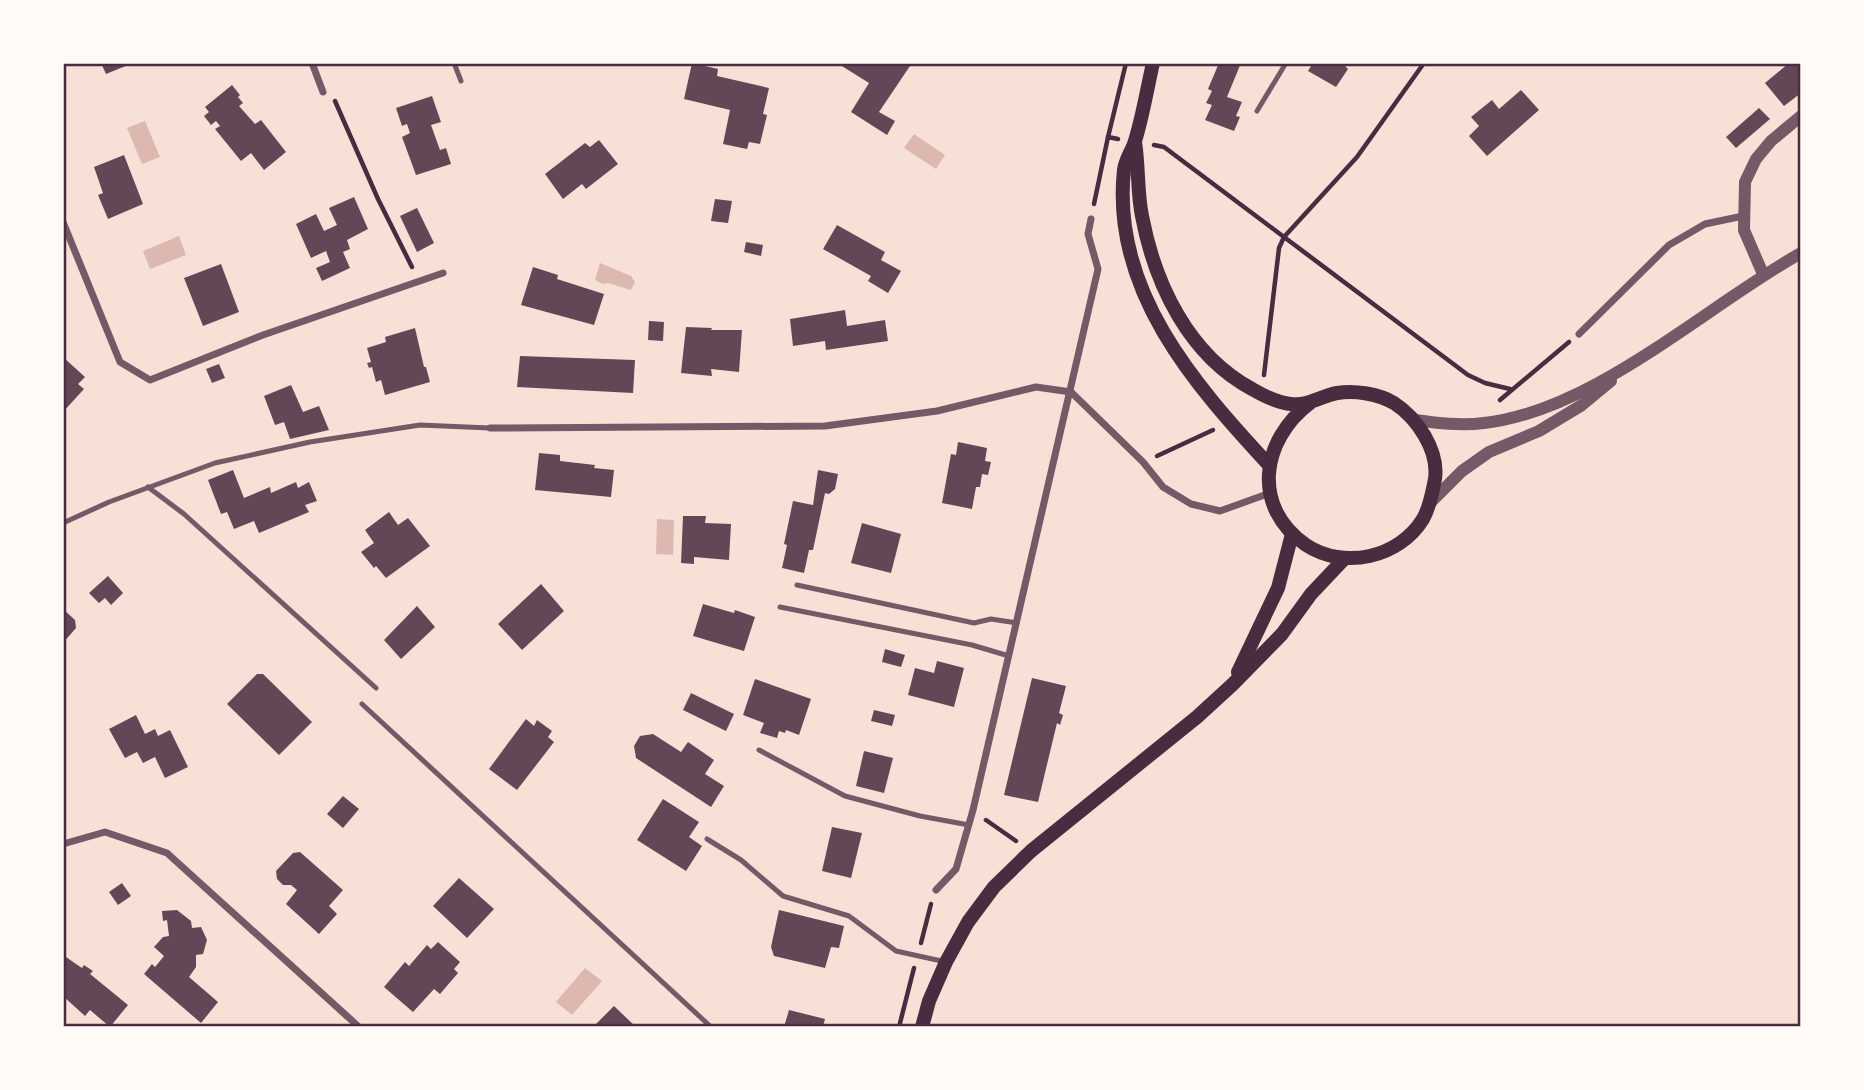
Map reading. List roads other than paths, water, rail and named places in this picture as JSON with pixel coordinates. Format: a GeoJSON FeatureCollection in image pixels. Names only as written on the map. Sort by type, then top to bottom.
{"type":"FeatureCollection","features":[{"type":"Feature","properties":{"kind":"main road"},"geometry":{"type":"LineString","coordinates":[[1153,63],[1135,142],[1125,166],[1122,201],[1133,265],[1152,314],[1191,375],[1269,465]]}},
{"type":"Feature","properties":{"kind":"main road"},"geometry":{"type":"LineString","coordinates":[[1135,142],[1145,233],[1168,295],[1185,329],[1210,358],[1236,380],[1258,393],[1292,404],[1310,403],[1337,393],[1366,393],[1393,402],[1415,420],[1430,445],[1435,474],[1430,503],[1423,519],[1397,545],[1381,553],[1345,558],[1325,554],[1292,534],[1279,515],[1270,493],[1269,465],[1274,446],[1282,429],[1310,403]]}},
{"type":"Feature","properties":{"kind":"main road"},"geometry":{"type":"LineString","coordinates":[[1233,684],[1278,588],[1292,534]]}},
{"type":"Feature","properties":{"kind":"main road"},"geometry":{"type":"LineString","coordinates":[[922,1027],[929,1001],[946,961],[968,922],[994,887],[1031,851],[1233,684],[1282,634],[1311,594],[1345,558]]}},
{"type":"Feature","properties":{"kind":"street"},"geometry":{"type":"LineString","coordinates":[[312,63],[323,92]]}},
{"type":"Feature","properties":{"kind":"street"},"geometry":{"type":"LineString","coordinates":[[1763,274],[1744,230],[1745,182],[1756,159],[1771,141],[1801,116]]}},
{"type":"Feature","properties":{"kind":"street"},"geometry":{"type":"LineString","coordinates":[[1579,334],[1668,245],[1705,224],[1743,216]]}},
{"type":"Feature","properties":{"kind":"street"},"geometry":{"type":"LineString","coordinates":[[936,890],[956,869],[969,825],[1071,392],[1098,269],[1088,234],[1091,219]]}},
{"type":"Feature","properties":{"kind":"street"},"geometry":{"type":"LineString","coordinates":[[63,222],[120,362],[150,380],[263,335],[443,273]]}},
{"type":"Feature","properties":{"kind":"street"},"geometry":{"type":"LineString","coordinates":[[1415,420],[1444,424],[1484,423],[1548,407],[1578,394],[1640,357],[1763,274],[1801,253]]}},
{"type":"Feature","properties":{"kind":"street"},"geometry":{"type":"LineString","coordinates":[[1430,503],[1462,471],[1489,452],[1539,431],[1582,405],[1640,357]]}},
{"type":"Feature","properties":{"kind":"street"},"geometry":{"type":"LineString","coordinates":[[490,428],[825,426],[937,411],[1036,387],[1071,392],[1143,462],[1163,487],[1191,504],[1220,511],[1270,493]]}},
{"type":"Feature","properties":{"kind":"street"},"geometry":{"type":"LineString","coordinates":[[63,844],[104,832],[167,853],[359,1027]]}},
{"type":"Feature","properties":{"kind":"lane"},"geometry":{"type":"LineString","coordinates":[[454,63],[461,81]]}},
{"type":"Feature","properties":{"kind":"lane"},"geometry":{"type":"LineString","coordinates":[[1257,111],[1286,63]]}},
{"type":"Feature","properties":{"kind":"lane"},"geometry":{"type":"LineString","coordinates":[[63,523],[109,502],[215,463],[310,442],[420,425],[490,428]]}},
{"type":"Feature","properties":{"kind":"lane"},"geometry":{"type":"LineString","coordinates":[[148,487],[184,513],[376,688]]}},
{"type":"Feature","properties":{"kind":"lane"},"geometry":{"type":"LineString","coordinates":[[797,585],[974,623],[991,619],[1017,623]]}},
{"type":"Feature","properties":{"kind":"lane"},"geometry":{"type":"LineString","coordinates":[[780,607],[972,645],[1009,656]]}},
{"type":"Feature","properties":{"kind":"lane"},"geometry":{"type":"LineString","coordinates":[[362,704],[711,1027]]}},
{"type":"Feature","properties":{"kind":"lane"},"geometry":{"type":"LineString","coordinates":[[759,750],[845,796],[920,816],[969,825]]}},
{"type":"Feature","properties":{"kind":"lane"},"geometry":{"type":"LineString","coordinates":[[707,839],[741,860],[783,896],[849,916],[896,951],[946,961]]}}]}
